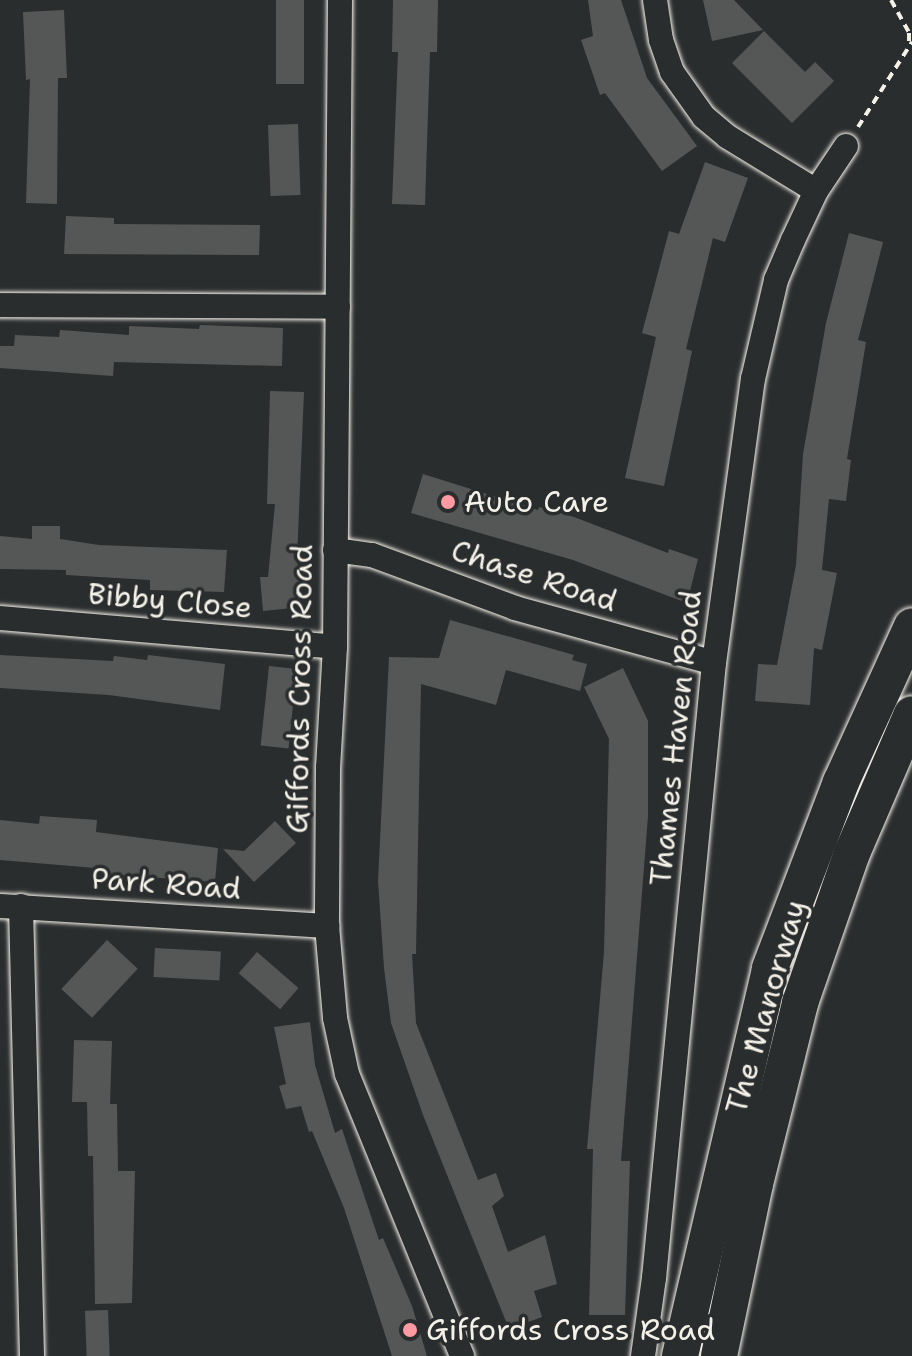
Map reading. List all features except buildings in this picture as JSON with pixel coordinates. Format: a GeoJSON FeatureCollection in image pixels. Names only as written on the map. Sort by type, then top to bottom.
{"type":"FeatureCollection","features":[{"type":"Feature","properties":{"kind":"main road","name":"The Manorway"},"geometry":{"type":"LineString","coordinates":[[680,1356],[770,968],[841,782],[912,626]]}},
{"type":"Feature","properties":{"kind":"main road","name":"The Manorway"},"geometry":{"type":"LineString","coordinates":[[719,1356],[755,1184],[800,1003],[852,853],[912,714]]}},
{"type":"Feature","properties":{"kind":"street","name":"Giffords Cross Road"},"geometry":{"type":"LineString","coordinates":[[340,0],[335,647],[328,767],[327,926],[335,1018],[347,1074],[462,1356]]}},
{"type":"Feature","properties":{"kind":"street"},"geometry":{"type":"LineString","coordinates":[[655,0],[661,40],[672,72],[704,117],[728,137],[816,191]]}},
{"type":"Feature","properties":{"kind":"street","name":"Thames Haven Road"},"geometry":{"type":"LineString","coordinates":[[643,1356],[654,1278],[714,663],[753,379],[776,280],[816,191],[846,146]]}},
{"type":"Feature","properties":{"kind":"street"},"geometry":{"type":"LineString","coordinates":[[0,305],[338,307]]}},
{"type":"Feature","properties":{"kind":"street","name":"Chase Road"},"geometry":{"type":"LineString","coordinates":[[335,550],[372,555],[515,608],[714,663]]}},
{"type":"Feature","properties":{"kind":"street","name":"Bibby Close"},"geometry":{"type":"LineString","coordinates":[[0,618],[335,647]]}},
{"type":"Feature","properties":{"kind":"street"},"geometry":{"type":"LineString","coordinates":[[10,906],[32,1356]]}},
{"type":"Feature","properties":{"kind":"street","name":"Park Road"},"geometry":{"type":"LineString","coordinates":[[10,906],[327,926]]}},
{"type":"Feature","properties":{"kind":"path"},"geometry":{"type":"LineString","coordinates":[[846,146],[911,43],[909,33],[891,0]]}},
{"type":"Feature","properties":{"kind":"place","name":"Auto Care"},"geometry":{"type":"Point","coordinates":[448,502]}},
{"type":"Feature","properties":{"kind":"place","name":"Giffords Cross Road"},"geometry":{"type":"Point","coordinates":[410,1330]}}]}
